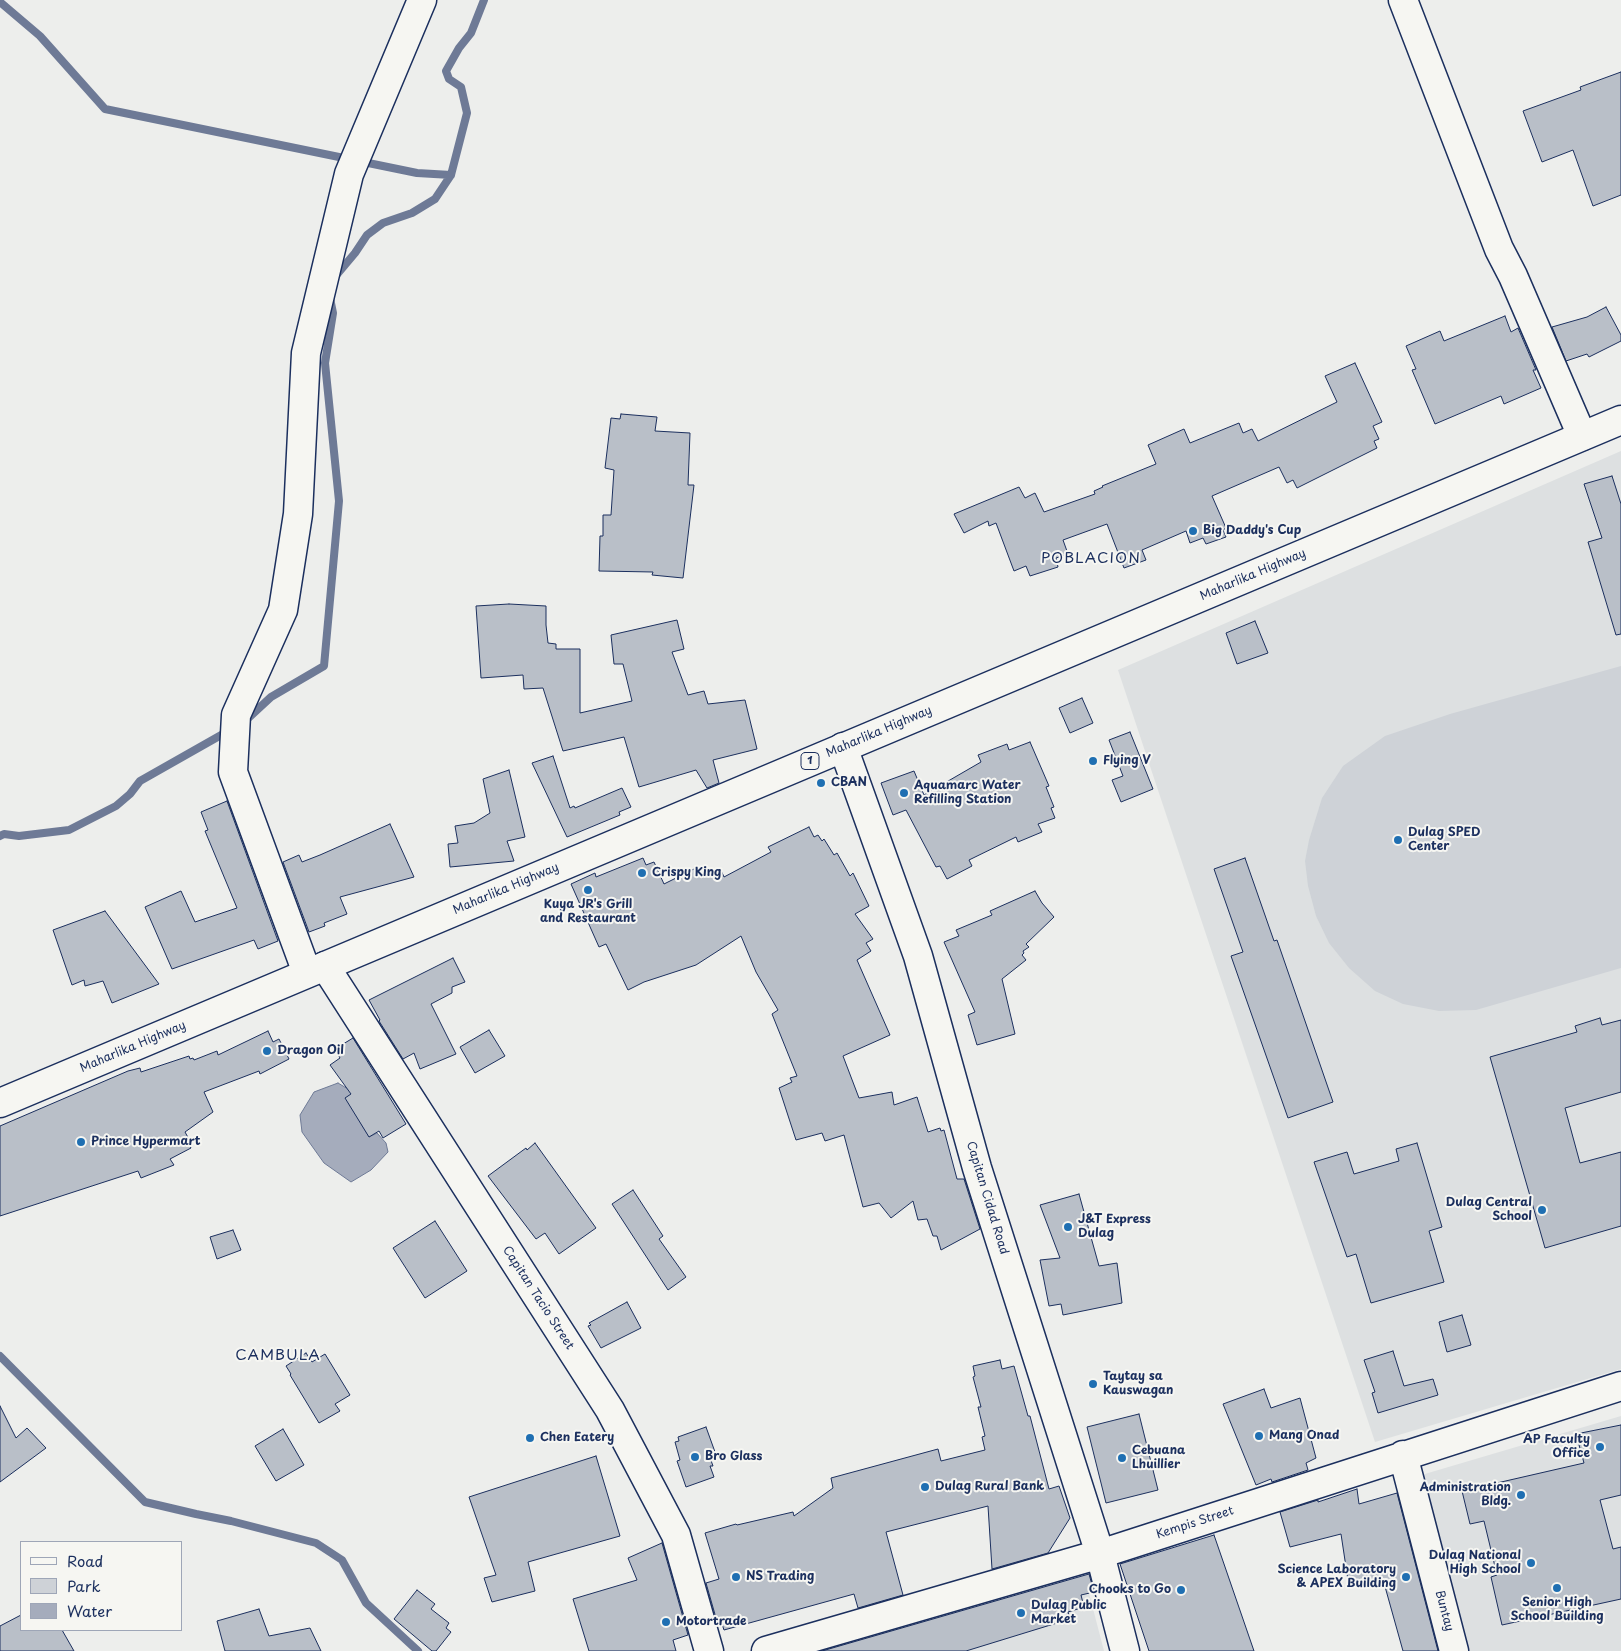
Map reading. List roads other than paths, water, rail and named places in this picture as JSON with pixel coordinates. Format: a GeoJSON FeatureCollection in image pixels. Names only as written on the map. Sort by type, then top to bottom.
{"type":"FeatureCollection","features":[{"type":"Feature","properties":{"kind":"main road","name":"Capitan Tacio Street"},"geometry":{"type":"LineString","coordinates":[[422,0],[349,174],[306,353],[298,514],[283,610],[236,715],[233,772],[316,969],[610,1410],[676,1535],[709,1651]]}},
{"type":"Feature","properties":{"kind":"main road"},"geometry":{"type":"LineString","coordinates":[[1403,0],[1499,248],[1582,436]]}},
{"type":"Feature","properties":{"kind":"main road","name":"Maharlika Highway"},"geometry":{"type":"LineString","coordinates":[[0,1103],[1621,420]]}},
{"type":"Feature","properties":{"kind":"main road","name":"Capitan Cidad Road"},"geometry":{"type":"LineString","coordinates":[[842,747],[918,956],[977,1168],[1100,1554],[1125,1651]]}},
{"type":"Feature","properties":{"kind":"main road","name":"Kempis Street"},"geometry":{"type":"LineString","coordinates":[[766,1651],[1100,1554],[1621,1386]]}},
{"type":"Feature","properties":{"kind":"main road","name":"Buntay"},"geometry":{"type":"LineString","coordinates":[[1403,1456],[1454,1651]]}},
{"type":"Feature","properties":{"kind":"water"},"geometry":{"type":"Polygon","coordinates":[[[338,1083],[348,1089],[361,1088],[346,1098],[369,1137],[377,1133],[386,1143],[388,1152],[371,1170],[351,1182],[324,1163],[302,1132],[300,1115],[314,1092],[338,1083]]]}},
{"type":"Feature","properties":{"kind":"waterway"},"geometry":{"type":"LineString","coordinates":[[334,278],[367,235],[383,223],[412,213],[435,199],[451,175],[467,113],[461,87],[449,79],[446,71],[459,48],[471,33],[484,0]]}},
{"type":"Feature","properties":{"kind":"waterway"},"geometry":{"type":"LineString","coordinates":[[0,2],[40,36],[105,109],[417,173],[451,175]]}},
{"type":"Feature","properties":{"kind":"waterway"},"geometry":{"type":"LineString","coordinates":[[244,722],[271,697],[324,666],[339,501],[325,363],[333,313],[330,298]]}},
{"type":"Feature","properties":{"kind":"waterway"},"geometry":{"type":"LineString","coordinates":[[0,836],[4,834],[19,836],[69,830],[116,806],[130,794],[140,781],[230,730]]}},
{"type":"Feature","properties":{"kind":"waterway"},"geometry":{"type":"LineString","coordinates":[[0,1356],[145,1502],[231,1521],[316,1543],[342,1560],[366,1603],[418,1651]]}},
{"type":"Feature","properties":{"kind":"place","name":"Big Daddy's Cup"},"geometry":{"type":"Point","coordinates":[1193,531]}},
{"type":"Feature","properties":{"kind":"place","name":"Flying V"},"geometry":{"type":"Point","coordinates":[1093,761]}},
{"type":"Feature","properties":{"kind":"place","name":"CBAN"},"geometry":{"type":"Point","coordinates":[821,783]}},
{"type":"Feature","properties":{"kind":"place","name":"Aquamarc Water Refilling Station"},"geometry":{"type":"Point","coordinates":[904,793]}},
{"type":"Feature","properties":{"kind":"place","name":"Dulag SPED Center"},"geometry":{"type":"Point","coordinates":[1398,840]}},
{"type":"Feature","properties":{"kind":"place","name":"Crispy King"},"geometry":{"type":"Point","coordinates":[642,873]}},
{"type":"Feature","properties":{"kind":"place","name":"Kuya JR's Grill and Restaurant"},"geometry":{"type":"Point","coordinates":[588,890]}},
{"type":"Feature","properties":{"kind":"place","name":"Dragon Oil"},"geometry":{"type":"Point","coordinates":[267,1051]}},
{"type":"Feature","properties":{"kind":"place","name":"Prince Hypermart"},"geometry":{"type":"Point","coordinates":[81,1142]}},
{"type":"Feature","properties":{"kind":"place","name":"Dulag Central School"},"geometry":{"type":"Point","coordinates":[1542,1210]}},
{"type":"Feature","properties":{"kind":"place","name":"J&T Express Dulag"},"geometry":{"type":"Point","coordinates":[1068,1227]}},
{"type":"Feature","properties":{"kind":"place","name":"Taytay sa Kauswagan"},"geometry":{"type":"Point","coordinates":[1093,1384]}},
{"type":"Feature","properties":{"kind":"place","name":"Mang Onad"},"geometry":{"type":"Point","coordinates":[1259,1436]}},
{"type":"Feature","properties":{"kind":"place","name":"Chen Eatery"},"geometry":{"type":"Point","coordinates":[530,1438]}},
{"type":"Feature","properties":{"kind":"place","name":"AP Faculty Office"},"geometry":{"type":"Point","coordinates":[1600,1447]}},
{"type":"Feature","properties":{"kind":"place","name":"Bro Glass"},"geometry":{"type":"Point","coordinates":[695,1457]}},
{"type":"Feature","properties":{"kind":"place","name":"Cebuana Lhuillier"},"geometry":{"type":"Point","coordinates":[1122,1458]}},
{"type":"Feature","properties":{"kind":"place","name":"Dulag Rural Bank"},"geometry":{"type":"Point","coordinates":[925,1487]}},
{"type":"Feature","properties":{"kind":"place","name":"Administration Bldg."},"geometry":{"type":"Point","coordinates":[1521,1495]}},
{"type":"Feature","properties":{"kind":"place","name":"Dulag National High School"},"geometry":{"type":"Point","coordinates":[1531,1563]}},
{"type":"Feature","properties":{"kind":"place","name":"NS Trading"},"geometry":{"type":"Point","coordinates":[736,1577]}},
{"type":"Feature","properties":{"kind":"place","name":"Science Laboratory & APEX Building"},"geometry":{"type":"Point","coordinates":[1406,1577]}},
{"type":"Feature","properties":{"kind":"place","name":"Senior High School Building"},"geometry":{"type":"Point","coordinates":[1557,1588]}},
{"type":"Feature","properties":{"kind":"place","name":"Chooks to Go"},"geometry":{"type":"Point","coordinates":[1181,1590]}},
{"type":"Feature","properties":{"kind":"place","name":"Dulag Public Market"},"geometry":{"type":"Point","coordinates":[1021,1613]}},
{"type":"Feature","properties":{"kind":"place","name":"Motortrade"},"geometry":{"type":"Point","coordinates":[666,1622]}},
{"type":"Feature","properties":{"kind":"district","name":"POBLACION"},"geometry":{"type":"Point","coordinates":[1091,559]}},
{"type":"Feature","properties":{"kind":"district","name":"CAMBULA"},"geometry":{"type":"Point","coordinates":[278,1356]}}]}
